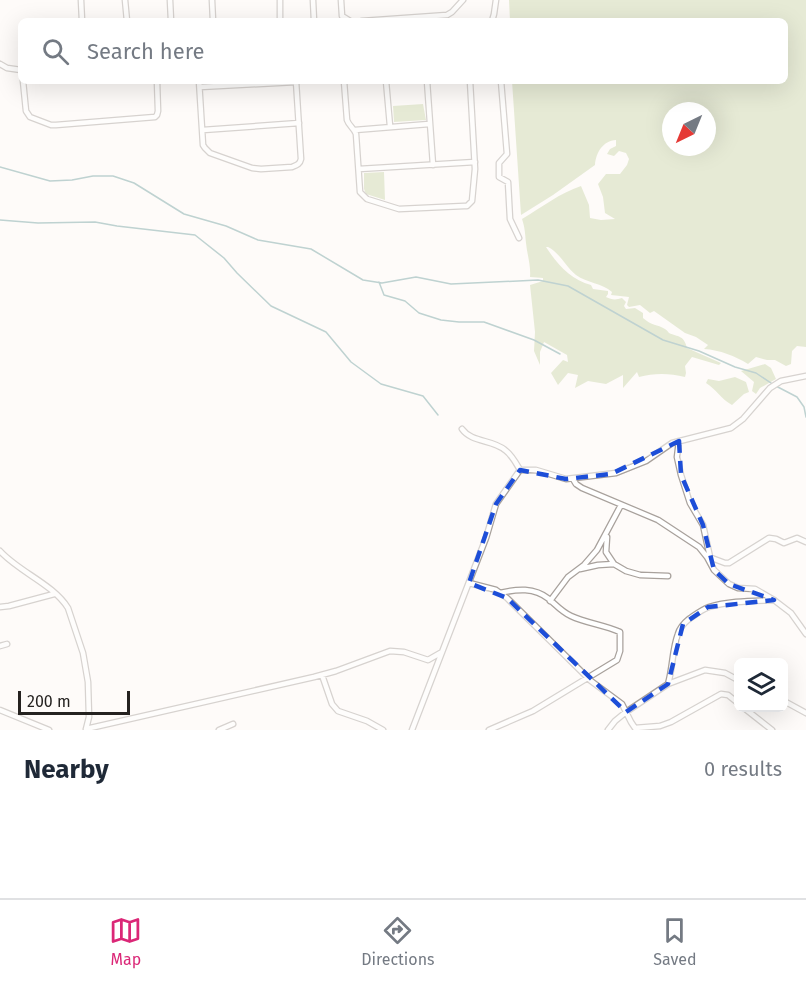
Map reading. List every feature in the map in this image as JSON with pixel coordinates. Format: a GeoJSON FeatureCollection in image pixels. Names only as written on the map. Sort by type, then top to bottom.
{"type":"FeatureCollection","features":[{"type":"Feature","properties":{"kind":"street"},"geometry":{"type":"LineString","coordinates":[[81,0],[82,18]]}},
{"type":"Feature","properties":{"kind":"street"},"geometry":{"type":"LineString","coordinates":[[125,0],[127,18]]}},
{"type":"Feature","properties":{"kind":"street"},"geometry":{"type":"LineString","coordinates":[[170,0],[171,18]]}},
{"type":"Feature","properties":{"kind":"street"},"geometry":{"type":"LineString","coordinates":[[212,0],[213,18]]}},
{"type":"Feature","properties":{"kind":"street"},"geometry":{"type":"LineString","coordinates":[[280,0],[280,18]]}},
{"type":"Feature","properties":{"kind":"street"},"geometry":{"type":"LineString","coordinates":[[313,0],[314,18]]}},
{"type":"Feature","properties":{"kind":"street"},"geometry":{"type":"LineString","coordinates":[[340,0],[342,16],[345,18]]}},
{"type":"Feature","properties":{"kind":"street"},"geometry":{"type":"LineString","coordinates":[[404,18],[447,15],[463,0]]}},
{"type":"Feature","properties":{"kind":"street"},"geometry":{"type":"LineString","coordinates":[[493,18],[496,0]]}},
{"type":"Feature","properties":{"kind":"street"},"geometry":{"type":"LineString","coordinates":[[0,64],[18,70]]}},
{"type":"Feature","properties":{"kind":"street"},"geometry":{"type":"LineString","coordinates":[[23,84],[26,111],[30,117],[56,125],[155,117],[158,115],[157,84]]}},
{"type":"Feature","properties":{"kind":"street"},"geometry":{"type":"LineString","coordinates":[[200,84],[203,145],[208,151],[242,165],[261,169],[292,166],[298,164],[302,159],[296,84]]}},
{"type":"Feature","properties":{"kind":"street"},"geometry":{"type":"LineString","coordinates":[[200,87],[248,84]]}},
{"type":"Feature","properties":{"kind":"street"},"geometry":{"type":"LineString","coordinates":[[344,84],[347,120],[355,129],[360,192],[367,199],[403,209],[467,206],[472,201],[475,162],[470,84]]}},
{"type":"Feature","properties":{"kind":"street"},"geometry":{"type":"LineString","coordinates":[[386,84],[390,126]]}},
{"type":"Feature","properties":{"kind":"street"},"geometry":{"type":"LineString","coordinates":[[427,84],[432,165]]}},
{"type":"Feature","properties":{"kind":"street"},"geometry":{"type":"LineString","coordinates":[[501,84],[507,154],[500,163],[499,177],[508,182],[510,219],[519,238]]}},
{"type":"Feature","properties":{"kind":"street"},"geometry":{"type":"LineString","coordinates":[[202,130],[299,123]]}},
{"type":"Feature","properties":{"kind":"street"},"geometry":{"type":"LineString","coordinates":[[355,129],[429,124]]}},
{"type":"Feature","properties":{"kind":"street"},"geometry":{"type":"LineString","coordinates":[[359,169],[475,162]]}},
{"type":"Feature","properties":{"kind":"street"},"geometry":{"type":"LineString","coordinates":[[520,470],[536,470],[566,479],[616,473],[642,463],[679,441],[731,428],[743,419],[770,388],[781,381],[806,376]]}},
{"type":"Feature","properties":{"kind":"street"},"geometry":{"type":"LineString","coordinates":[[462,429],[467,435],[504,448],[520,470]]}},
{"type":"Feature","properties":{"kind":"street"},"geometry":{"type":"LineString","coordinates":[[679,441],[677,457],[681,475],[690,503],[703,525],[708,557],[714,570],[729,584],[738,588],[755,589],[774,600],[791,613],[806,634]]}},
{"type":"Feature","properties":{"kind":"street"},"geometry":{"type":"LineString","coordinates":[[412,730],[486,538],[496,504],[520,470]]}},
{"type":"Feature","properties":{"kind":"street"},"geometry":{"type":"LineString","coordinates":[[573,479],[582,488],[658,520],[699,547],[708,557],[725,563],[732,562],[769,538],[784,543],[797,538],[806,542]]}},
{"type":"Feature","properties":{"kind":"street"},"geometry":{"type":"LineString","coordinates":[[550,601],[568,577],[584,565],[597,550],[621,505]]}},
{"type":"Feature","properties":{"kind":"street"},"geometry":{"type":"LineString","coordinates":[[607,534],[606,552],[615,564],[626,571],[640,575],[668,576]]}},
{"type":"Feature","properties":{"kind":"street"},"geometry":{"type":"LineString","coordinates":[[0,551],[68,608],[83,653],[88,682],[89,717],[85,729]]}},
{"type":"Feature","properties":{"kind":"street"},"geometry":{"type":"LineString","coordinates":[[578,570],[615,564]]}},
{"type":"Feature","properties":{"kind":"street"},"geometry":{"type":"LineString","coordinates":[[468,583],[496,590],[507,598],[587,678],[622,704],[635,728],[660,726],[672,722],[721,694],[728,695],[734,700]]}},
{"type":"Feature","properties":{"kind":"street"},"geometry":{"type":"LineString","coordinates":[[489,730],[532,711],[617,660],[620,651],[620,632],[571,616],[547,598],[525,589],[500,593]]}},
{"type":"Feature","properties":{"kind":"street"},"geometry":{"type":"LineString","coordinates":[[0,607],[54,594]]}},
{"type":"Feature","properties":{"kind":"street"},"geometry":{"type":"LineString","coordinates":[[668,684],[678,633],[683,624],[708,607],[735,602],[774,600]]}},
{"type":"Feature","properties":{"kind":"street"},"geometry":{"type":"LineString","coordinates":[[0,646],[7,644]]}},
{"type":"Feature","properties":{"kind":"street"},"geometry":{"type":"LineString","coordinates":[[85,729],[322,675],[390,651],[404,652],[428,660],[442,652]]}},
{"type":"Feature","properties":{"kind":"street"},"geometry":{"type":"LineString","coordinates":[[608,730],[626,712],[668,684],[705,670],[725,673],[734,678]]}},
{"type":"Feature","properties":{"kind":"street"},"geometry":{"type":"LineString","coordinates":[[322,675],[332,704],[338,711],[367,721],[383,730]]}},
{"type":"Feature","properties":{"kind":"street"},"geometry":{"type":"LineString","coordinates":[[788,704],[806,713]]}},
{"type":"Feature","properties":{"kind":"street"},"geometry":{"type":"LineString","coordinates":[[0,710],[49,730]]}},
{"type":"Feature","properties":{"kind":"street"},"geometry":{"type":"LineString","coordinates":[[749,712],[772,730]]}},
{"type":"Feature","properties":{"kind":"street"},"geometry":{"type":"LineString","coordinates":[[219,730],[233,724]]}},
{"type":"Feature","properties":{"kind":"highlighted area"},"geometry":{"type":"Polygon","coordinates":[[[679,441],[681,475],[703,525],[714,570],[729,584],[774,600],[708,607],[683,624],[668,684],[626,712],[507,598],[469,583],[496,504],[520,470],[566,479],[611,474],[679,441]]]}},
{"type":"Feature","properties":{"kind":"green space"},"geometry":{"type":"Polygon","coordinates":[[[509,0],[806,0],[806,347],[797,346],[792,351],[791,364],[786,366],[775,360],[756,357],[748,364],[727,354],[704,349],[708,345],[685,333],[654,311],[650,313],[640,305],[629,307],[627,305],[629,297],[611,295],[612,292],[608,289],[576,275],[556,253],[546,247],[560,265],[577,279],[591,285],[593,289],[608,291],[606,297],[608,298],[622,298],[626,302],[624,306],[626,309],[635,308],[643,313],[646,321],[682,339],[687,348],[721,363],[719,365],[692,357],[685,366],[685,377],[662,374],[639,377],[637,372],[623,388],[623,375],[606,384],[588,381],[575,388],[578,375],[568,373],[558,385],[551,373],[563,360],[568,362],[567,355],[544,342],[540,352],[540,365],[534,351],[535,332],[530,285],[543,281],[543,278],[530,277],[522,219],[558,196],[581,186],[589,205],[590,218],[615,219],[605,213],[603,197],[598,184],[606,174],[620,174],[629,159],[626,153],[619,151],[614,156],[607,154],[616,146],[616,140],[607,142],[599,152],[595,165],[521,215],[512,84],[788,84],[788,18],[510,18],[509,0]]]}},
{"type":"Feature","properties":{"kind":"green space"},"geometry":{"type":"Polygon","coordinates":[[[423,104],[426,120],[394,122],[393,106],[423,104]]]}},
{"type":"Feature","properties":{"kind":"green space"},"geometry":{"type":"Polygon","coordinates":[[[384,172],[385,200],[366,194],[364,173],[384,172]]]}},
{"type":"Feature","properties":{"kind":"green space"},"geometry":{"type":"Polygon","coordinates":[[[765,364],[771,368],[776,379],[760,388],[756,394],[752,391],[754,382],[741,371],[765,364]]]}},
{"type":"Feature","properties":{"kind":"green space"},"geometry":{"type":"Polygon","coordinates":[[[735,377],[746,382],[749,392],[732,405],[706,383],[708,379],[719,381],[735,377]]]}},
{"type":"Feature","properties":{"kind":"waterway"},"geometry":{"type":"LineString","coordinates":[[0,167],[50,181],[113,176],[134,183],[184,214],[226,226],[258,240],[311,249],[363,280],[382,283],[416,277],[451,284],[538,280],[568,286],[663,340],[756,373],[797,397],[804,407],[806,417]]}},
{"type":"Feature","properties":{"kind":"waterway"},"geometry":{"type":"LineString","coordinates":[[0,220],[38,223],[95,222],[195,235],[224,258],[271,306],[326,332],[351,362],[381,384],[423,396],[438,415]]}},
{"type":"Feature","properties":{"kind":"waterway"},"geometry":{"type":"LineString","coordinates":[[379,282],[384,295],[405,301],[419,313],[441,320],[484,322],[534,340],[560,354]]}}]}
